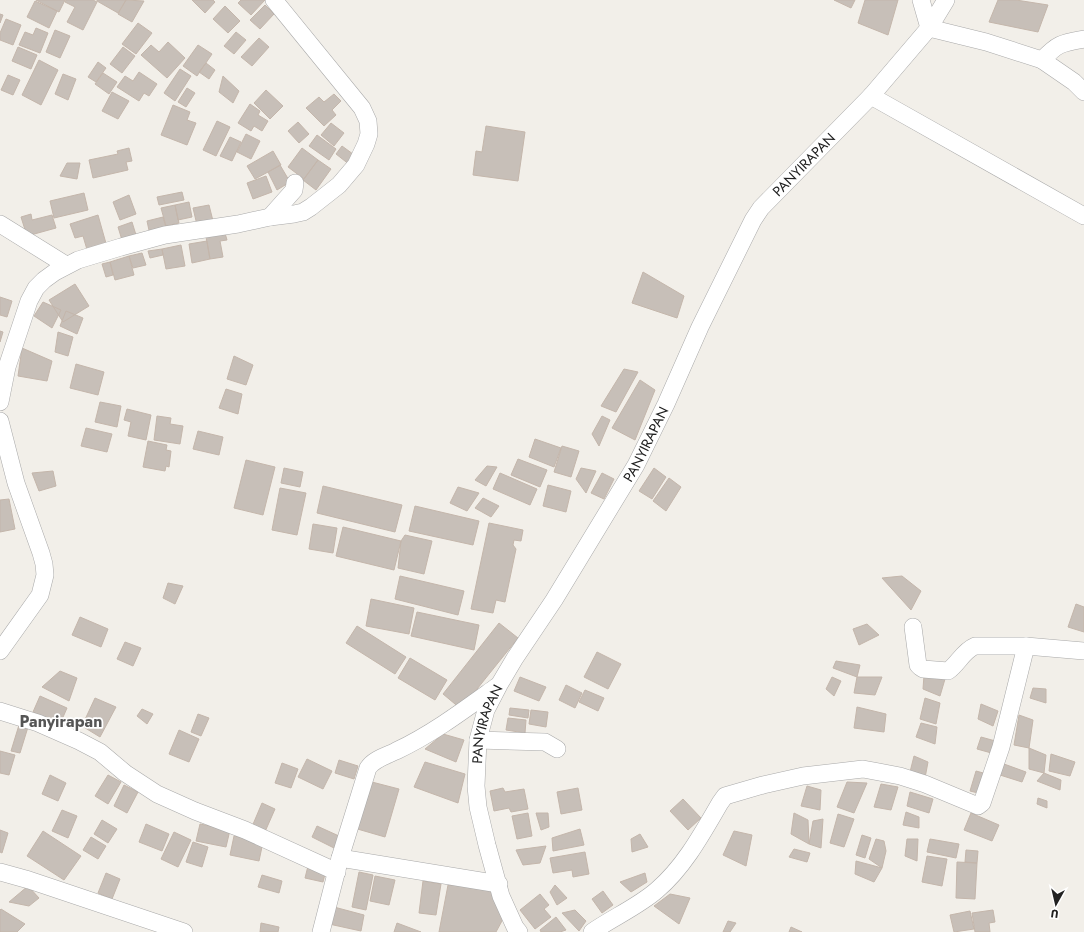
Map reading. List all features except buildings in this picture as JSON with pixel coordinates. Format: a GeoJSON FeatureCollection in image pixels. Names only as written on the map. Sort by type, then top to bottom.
{"type":"FeatureCollection","features":[{"type":"Feature","properties":{"kind":"street"},"geometry":{"type":"LineString","coordinates":[[0,402],[7,367],[29,301],[36,288],[44,280],[66,265],[78,260],[165,235],[303,212],[339,185],[356,165],[369,134],[368,121],[362,108],[274,0]]}},
{"type":"Feature","properties":{"kind":"street"},"geometry":{"type":"LineString","coordinates":[[921,0],[929,28],[986,42],[1042,60],[1074,82],[1084,92]]}},
{"type":"Feature","properties":{"kind":"street","name":"PANYIRAPAN"},"geometry":{"type":"LineString","coordinates":[[520,932],[515,927],[506,909],[487,845],[478,807],[476,786],[478,740],[486,710],[499,684],[554,600],[639,459],[666,404],[700,327],[753,220],[761,208],[871,96],[929,28],[946,0]]}},
{"type":"Feature","properties":{"kind":"street"},"geometry":{"type":"LineString","coordinates":[[1042,60],[1054,47],[1059,44],[1084,39]]}},
{"type":"Feature","properties":{"kind":"street"},"geometry":{"type":"LineString","coordinates":[[871,96],[1084,216]]}},
{"type":"Feature","properties":{"kind":"street"},"geometry":{"type":"LineString","coordinates":[[270,217],[294,190],[295,183]]}},
{"type":"Feature","properties":{"kind":"street"},"geometry":{"type":"LineString","coordinates":[[0,224],[66,265]]}},
{"type":"Feature","properties":{"kind":"street"},"geometry":{"type":"LineString","coordinates":[[0,421],[6,471],[42,553],[45,575],[40,595],[0,651]]}},
{"type":"Feature","properties":{"kind":"street"},"geometry":{"type":"LineString","coordinates":[[913,628],[918,665],[923,669],[948,671],[958,662],[969,648],[975,646],[1026,646],[1084,651]]}},
{"type":"Feature","properties":{"kind":"street"},"geometry":{"type":"LineString","coordinates":[[592,932],[651,894],[672,876],[682,864],[725,796],[737,791],[803,776],[863,769],[900,776],[925,784],[978,806],[982,803],[1001,747],[1026,646]]}},
{"type":"Feature","properties":{"kind":"street"},"geometry":{"type":"LineString","coordinates":[[321,932],[338,865],[368,768],[373,762],[416,742],[447,723],[499,684]]}},
{"type":"Feature","properties":{"kind":"street"},"geometry":{"type":"LineString","coordinates":[[0,711],[38,723],[100,752],[125,773],[157,794],[196,811],[338,865],[499,884]]}},
{"type":"Feature","properties":{"kind":"street"},"geometry":{"type":"LineString","coordinates":[[478,740],[545,742],[557,749]]}},
{"type":"Feature","properties":{"kind":"street"},"geometry":{"type":"LineString","coordinates":[[0,872],[29,880],[184,932]]}},
{"type":"Feature","properties":{"kind":"district","name":"Panyirapan"},"geometry":{"type":"Point","coordinates":[61,721]}}]}
